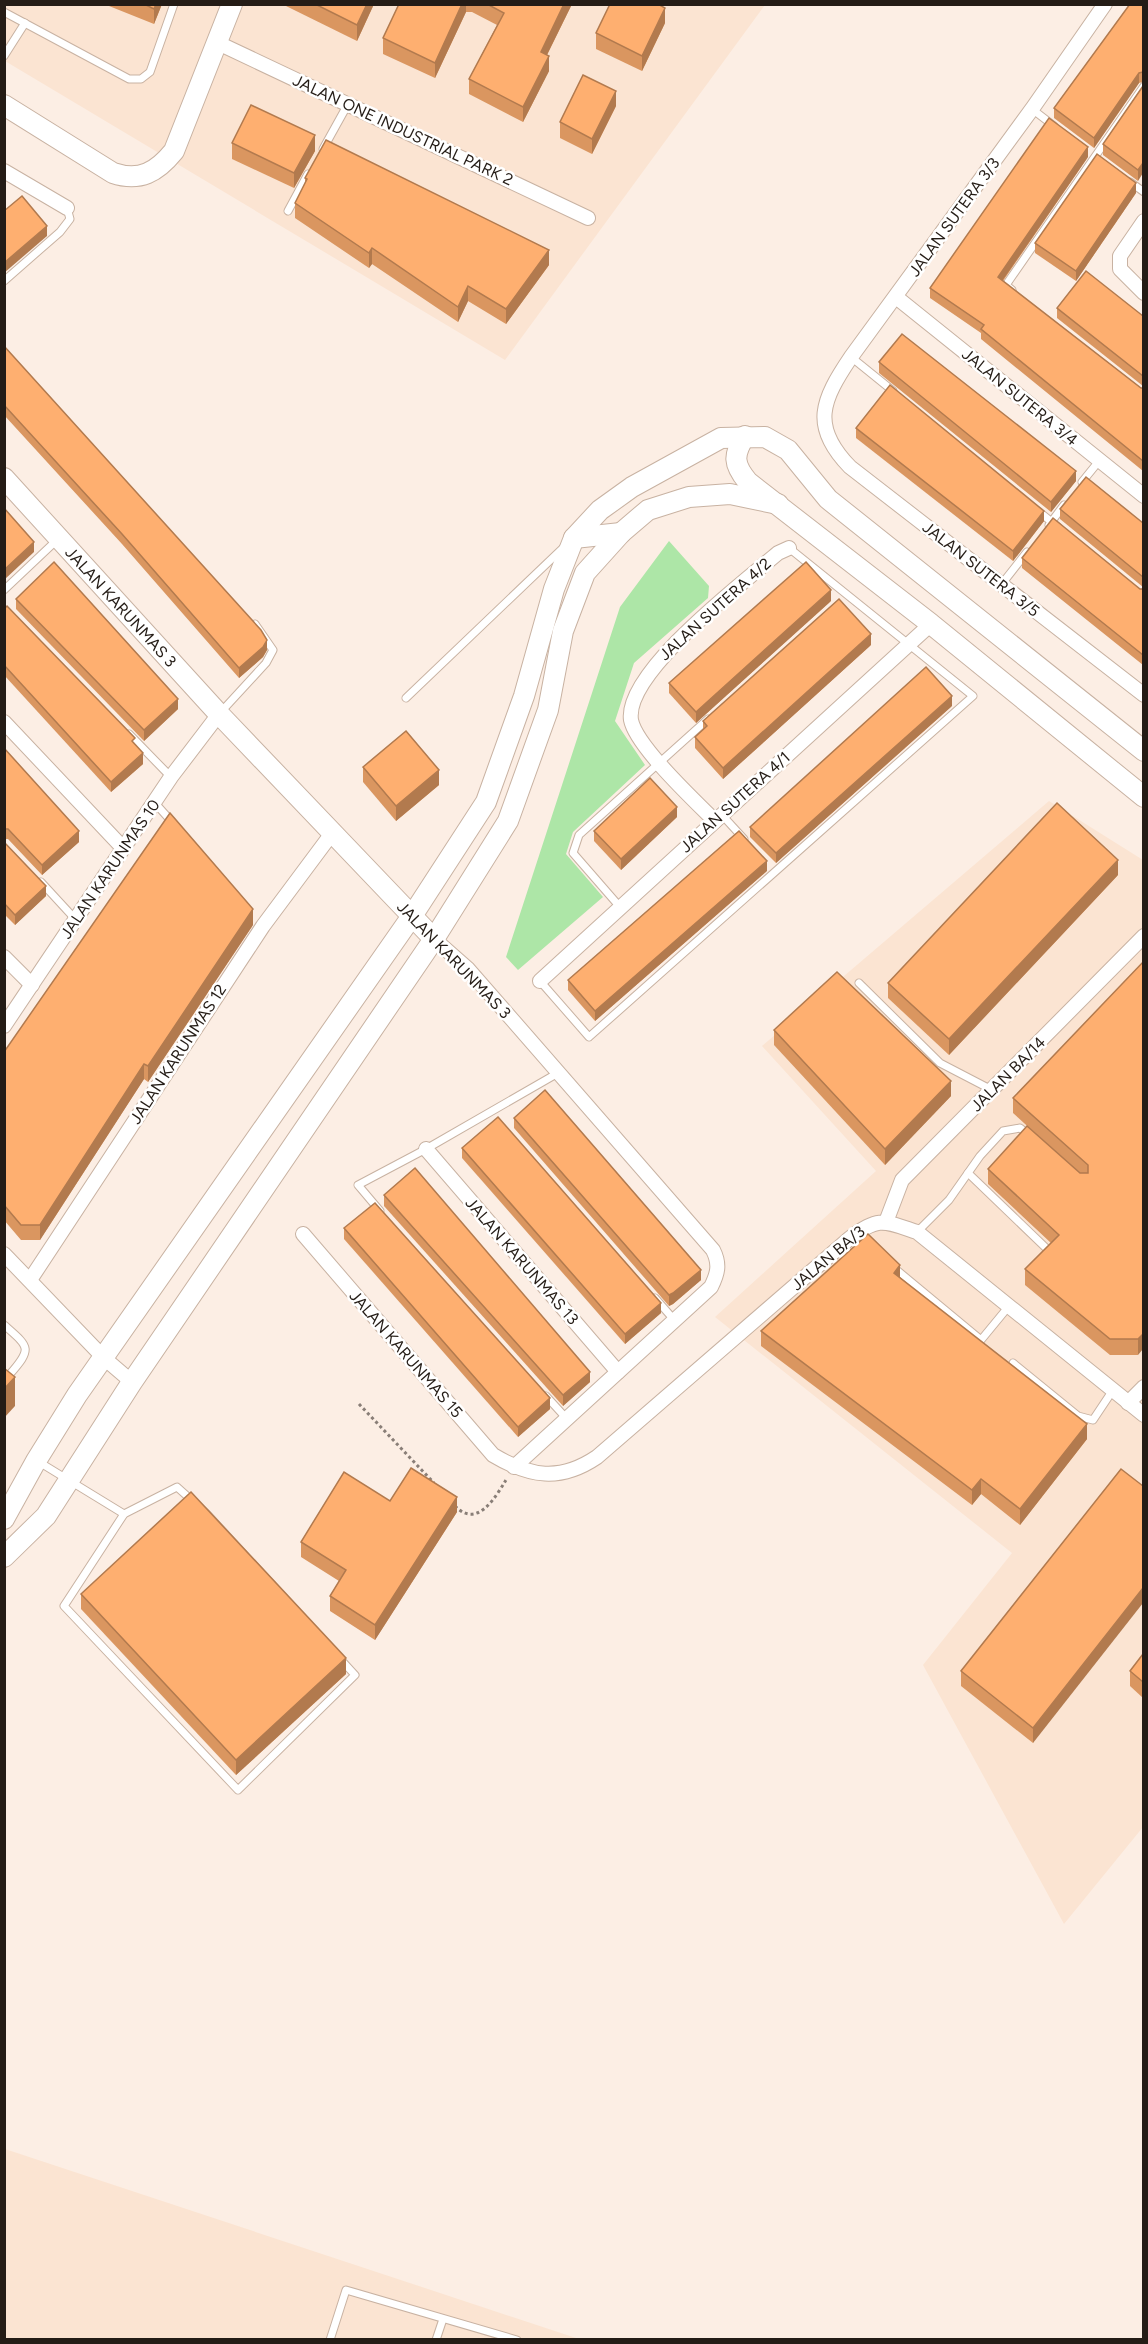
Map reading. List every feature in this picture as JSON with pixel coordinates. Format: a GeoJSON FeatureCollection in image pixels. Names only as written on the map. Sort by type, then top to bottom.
{"type":"FeatureCollection","features":[{"type":"Feature","properties":{"kind":"street"},"geometry":{"type":"LineString","coordinates":[[4,105],[112,173],[128,178],[146,175],[164,164],[174,151],[232,4]]}},
{"type":"Feature","properties":{"kind":"street","name":"JALAN SUTERA 3/3"},"geometry":{"type":"LineString","coordinates":[[827,435],[822,419],[827,397],[851,357],[1032,109],[1104,4]]}},
{"type":"Feature","properties":{"kind":"street","name":"JALAN ONE INDUSTRIAL PARK 2"},"geometry":{"type":"LineString","coordinates":[[218,43],[588,218]]}},
{"type":"Feature","properties":{"kind":"street"},"geometry":{"type":"LineString","coordinates":[[4,171],[67,208]]}},
{"type":"Feature","properties":{"kind":"street"},"geometry":{"type":"LineString","coordinates":[[1143,221],[1120,256],[1120,270],[1143,293]]}},
{"type":"Feature","properties":{"kind":"street","name":"JALAN SUTERA 3/4"},"geometry":{"type":"LineString","coordinates":[[896,297],[1143,496]]}},
{"type":"Feature","properties":{"kind":"street","name":"JALAN SUTERA 3/5"},"geometry":{"type":"LineString","coordinates":[[827,435],[835,452],[850,467],[1143,695]]}},
{"type":"Feature","properties":{"kind":"street"},"geometry":{"type":"LineString","coordinates":[[745,436],[735,451],[737,468],[748,482],[931,624],[1143,797]]}},
{"type":"Feature","properties":{"kind":"street"},"geometry":{"type":"LineString","coordinates":[[4,1519],[36,1461],[104,1358],[412,916],[486,802],[521,705],[554,589],[574,538],[600,510],[632,487],[721,438],[765,437],[788,450],[828,499],[1143,751]]}},
{"type":"Feature","properties":{"kind":"street","name":"JALAN KARUNMAS 3"},"geometry":{"type":"LineString","coordinates":[[4,478],[219,714],[434,939],[468,969],[713,1250],[718,1261],[717,1275],[711,1287],[676,1322],[514,1467]]}},
{"type":"Feature","properties":{"kind":"street"},"geometry":{"type":"LineString","coordinates":[[4,1557],[46,1516],[132,1382],[434,939],[508,820],[548,710],[564,631],[585,573],[621,533],[648,510],[689,497],[730,494],[778,504]]}},
{"type":"Feature","properties":{"kind":"street"},"geometry":{"type":"LineString","coordinates":[[574,538],[621,533]]}},
{"type":"Feature","properties":{"kind":"street","name":"JALAN SUTERA 4/2"},"geometry":{"type":"LineString","coordinates":[[718,818],[660,763],[636,732],[631,719],[633,704],[654,664],[778,553],[789,548]]}},
{"type":"Feature","properties":{"kind":"street","name":"JALAN SUTERA 4/1"},"geometry":{"type":"LineString","coordinates":[[540,981],[931,624]]}},
{"type":"Feature","properties":{"kind":"street","name":"JALAN KARUNMAS 10"},"geometry":{"type":"LineString","coordinates":[[4,1026],[171,777],[219,714]]}},
{"type":"Feature","properties":{"kind":"street"},"geometry":{"type":"LineString","coordinates":[[4,722],[123,848]]}},
{"type":"Feature","properties":{"kind":"street","name":"JALAN KARUNMAS 12"},"geometry":{"type":"LineString","coordinates":[[30,1280],[259,922],[333,832]]}},
{"type":"Feature","properties":{"kind":"street","name":"JALAN BA/14"},"geometry":{"type":"LineString","coordinates":[[886,1222],[902,1180],[1143,936]]}},
{"type":"Feature","properties":{"kind":"street"},"geometry":{"type":"LineString","coordinates":[[4,957],[32,985]]}},
{"type":"Feature","properties":{"kind":"street","name":"JALAN KARUNMAS 13"},"geometry":{"type":"LineString","coordinates":[[426,1149],[618,1372]]}},
{"type":"Feature","properties":{"kind":"street","name":"JALAN BA/3"},"geometry":{"type":"LineString","coordinates":[[514,1467],[562,1475],[580,1469],[597,1457],[850,1238],[869,1224],[886,1222],[917,1232],[1143,1415]]}},
{"type":"Feature","properties":{"kind":"street","name":"JALAN KARUNMAS 15"},"geometry":{"type":"LineString","coordinates":[[303,1234],[493,1455],[514,1467]]}},
{"type":"Feature","properties":{"kind":"street"},"geometry":{"type":"LineString","coordinates":[[4,1254],[104,1358],[132,1382]]}},
{"type":"Feature","properties":{"kind":"street"},"geometry":{"type":"LineString","coordinates":[[1128,1403],[1143,1387]]}},
{"type":"Feature","properties":{"kind":"lane"},"geometry":{"type":"LineString","coordinates":[[4,12],[129,79],[141,79],[150,72],[174,4]]}},
{"type":"Feature","properties":{"kind":"lane"},"geometry":{"type":"LineString","coordinates":[[4,56],[25,23]]}},
{"type":"Feature","properties":{"kind":"lane"},"geometry":{"type":"LineString","coordinates":[[1016,292],[1006,285],[1143,86]]}},
{"type":"Feature","properties":{"kind":"lane"},"geometry":{"type":"LineString","coordinates":[[321,153],[348,104]]}},
{"type":"Feature","properties":{"kind":"lane"},"geometry":{"type":"LineString","coordinates":[[1032,109],[1059,129]]}},
{"type":"Feature","properties":{"kind":"lane"},"geometry":{"type":"LineString","coordinates":[[1086,150],[1103,162]]}},
{"type":"Feature","properties":{"kind":"lane"},"geometry":{"type":"LineString","coordinates":[[288,211],[315,162]]}},
{"type":"Feature","properties":{"kind":"lane"},"geometry":{"type":"LineString","coordinates":[[1119,174],[1143,192]]}},
{"type":"Feature","properties":{"kind":"lane"},"geometry":{"type":"LineString","coordinates":[[4,281],[60,232],[70,219],[67,208]]}},
{"type":"Feature","properties":{"kind":"lane"},"geometry":{"type":"LineString","coordinates":[[851,357],[897,394]]}},
{"type":"Feature","properties":{"kind":"lane"},"geometry":{"type":"LineString","coordinates":[[1079,487],[1099,461]]}},
{"type":"Feature","properties":{"kind":"lane"},"geometry":{"type":"LineString","coordinates":[[1044,531],[1072,496]]}},
{"type":"Feature","properties":{"kind":"lane"},"geometry":{"type":"LineString","coordinates":[[1033,507],[1060,529]]}},
{"type":"Feature","properties":{"kind":"lane"},"geometry":{"type":"LineString","coordinates":[[4,590],[60,538]]}},
{"type":"Feature","properties":{"kind":"lane"},"geometry":{"type":"LineString","coordinates":[[406,698],[574,538]]}},
{"type":"Feature","properties":{"kind":"lane"},"geometry":{"type":"LineString","coordinates":[[540,981],[589,1037],[973,696],[789,548]]}},
{"type":"Feature","properties":{"kind":"lane"},"geometry":{"type":"LineString","coordinates":[[1001,585],[1030,549]]}},
{"type":"Feature","properties":{"kind":"lane"},"geometry":{"type":"LineString","coordinates":[[838,603],[846,595]]}},
{"type":"Feature","properties":{"kind":"lane"},"geometry":{"type":"LineString","coordinates":[[219,714],[266,663],[273,650],[264,634],[249,616]]}},
{"type":"Feature","properties":{"kind":"lane"},"geometry":{"type":"LineString","coordinates":[[620,907],[573,853],[579,835],[713,715]]}},
{"type":"Feature","properties":{"kind":"lane"},"geometry":{"type":"LineString","coordinates":[[121,725],[171,777]]}},
{"type":"Feature","properties":{"kind":"lane"},"geometry":{"type":"LineString","coordinates":[[155,803],[178,829]]}},
{"type":"Feature","properties":{"kind":"lane"},"geometry":{"type":"LineString","coordinates":[[718,818],[752,847]]}},
{"type":"Feature","properties":{"kind":"lane"},"geometry":{"type":"LineString","coordinates":[[767,863],[775,871]]}},
{"type":"Feature","properties":{"kind":"lane"},"geometry":{"type":"LineString","coordinates":[[37,877],[77,920]]}},
{"type":"Feature","properties":{"kind":"lane"},"geometry":{"type":"LineString","coordinates":[[859,983],[940,1063],[992,1090]]}},
{"type":"Feature","properties":{"kind":"lane"},"geometry":{"type":"LineString","coordinates":[[388,1220],[358,1185],[426,1149],[558,1073]]}},
{"type":"Feature","properties":{"kind":"lane"},"geometry":{"type":"LineString","coordinates":[[492,1111],[500,1120]]}},
{"type":"Feature","properties":{"kind":"lane"},"geometry":{"type":"LineString","coordinates":[[917,1232],[949,1200],[1003,1131],[1020,1128],[1036,1142]]}},
{"type":"Feature","properties":{"kind":"lane"},"geometry":{"type":"LineString","coordinates":[[968,1173],[1046,1248]]}},
{"type":"Feature","properties":{"kind":"lane"},"geometry":{"type":"LineString","coordinates":[[886,1262],[981,1340],[1009,1306]]}},
{"type":"Feature","properties":{"kind":"lane"},"geometry":{"type":"LineString","coordinates":[[653,1296],[676,1322]]}},
{"type":"Feature","properties":{"kind":"lane"},"geometry":{"type":"LineString","coordinates":[[4,1325],[25,1343],[27,1350],[25,1356],[10,1374],[4,1375]]}},
{"type":"Feature","properties":{"kind":"lane"},"geometry":{"type":"LineString","coordinates":[[1013,1363],[1078,1416],[1093,1420],[1113,1390]]}},
{"type":"Feature","properties":{"kind":"lane"},"geometry":{"type":"LineString","coordinates":[[543,1393],[567,1419]]}},
{"type":"Feature","properties":{"kind":"lane"},"geometry":{"type":"LineString","coordinates":[[36,1461],[124,1514]]}},
{"type":"Feature","properties":{"kind":"lane"},"geometry":{"type":"LineString","coordinates":[[177,1487],[206,1513],[355,1675],[238,1790],[64,1606],[124,1514],[177,1487]]}},
{"type":"Feature","properties":{"kind":"lane"},"geometry":{"type":"LineString","coordinates":[[330,2340],[346,2290],[517,2340]]}},
{"type":"Feature","properties":{"kind":"lane"},"geometry":{"type":"LineString","coordinates":[[436,2340],[443,2319]]}},
{"type":"Feature","properties":{"kind":"path"},"geometry":{"type":"LineString","coordinates":[[359,1404],[436,1486]]}},
{"type":"Feature","properties":{"kind":"path"},"geometry":{"type":"LineString","coordinates":[[452,1502],[469,1515],[478,1514],[494,1498],[514,1467]]}},
{"type":"Feature","properties":{"kind":"shaded area"},"geometry":{"type":"Polygon","coordinates":[[[5,5],[765,5],[505,360],[5,61],[5,5]]]}},
{"type":"Feature","properties":{"kind":"shaded area"},"geometry":{"type":"Polygon","coordinates":[[[1049,801],[1143,860],[1143,1827],[1064,1924],[923,1665],[1012,1553],[715,1317],[876,1171],[762,1046],[1049,801]]]}},
{"type":"Feature","properties":{"kind":"shaded area"},"geometry":{"type":"Polygon","coordinates":[[[5,2149],[579,2339],[5,2339],[5,2149]]]}},
{"type":"Feature","properties":{"kind":"green space"},"geometry":{"type":"Polygon","coordinates":[[[669,541],[709,586],[708,598],[634,663],[615,721],[645,765],[573,832],[566,854],[603,897],[518,970],[506,957],[620,607],[669,541]]]}},
{"type":"Feature","properties":{"kind":"building"},"geometry":{"type":"Polygon","coordinates":[[[144,4],[156,4],[154,9],[144,4]]]}},
{"type":"Feature","properties":{"kind":"building"},"geometry":{"type":"Polygon","coordinates":[[[315,4],[367,4],[357,25],[315,4]]]}},
{"type":"Feature","properties":{"kind":"building"},"geometry":{"type":"Polygon","coordinates":[[[399,4],[462,4],[435,63],[383,38],[399,4]]]}},
{"type":"Feature","properties":{"kind":"building"},"geometry":{"type":"Polygon","coordinates":[[[487,4],[564,4],[541,52],[549,56],[523,107],[469,79],[504,13],[487,4]]]}},
{"type":"Feature","properties":{"kind":"building"},"geometry":{"type":"Polygon","coordinates":[[[610,4],[658,4],[665,8],[642,56],[596,33],[610,4]]]}},
{"type":"Feature","properties":{"kind":"building"},"geometry":{"type":"Polygon","coordinates":[[[1130,4],[1143,4],[1143,72],[1139,73],[1094,138],[1054,108],[1130,4]]]}},
{"type":"Feature","properties":{"kind":"building"},"geometry":{"type":"Polygon","coordinates":[[[583,75],[616,91],[592,139],[560,122],[583,75]]]}},
{"type":"Feature","properties":{"kind":"building"},"geometry":{"type":"Polygon","coordinates":[[[1143,86],[1143,163],[1138,170],[1103,144],[1143,86]]]}},
{"type":"Feature","properties":{"kind":"building"},"geometry":{"type":"Polygon","coordinates":[[[251,105],[315,135],[294,173],[232,143],[251,105]]]}},
{"type":"Feature","properties":{"kind":"building"},"geometry":{"type":"Polygon","coordinates":[[[1049,118],[1088,147],[998,277],[1143,388],[1143,461],[981,329],[984,325],[930,288],[1049,118]]]}},
{"type":"Feature","properties":{"kind":"building"},"geometry":{"type":"Polygon","coordinates":[[[326,140],[549,250],[506,309],[468,286],[458,307],[372,248],[369,253],[295,203],[307,179],[305,178],[326,140]]]}},
{"type":"Feature","properties":{"kind":"building"},"geometry":{"type":"Polygon","coordinates":[[[1097,154],[1136,183],[1076,271],[1035,243],[1097,154]]]}},
{"type":"Feature","properties":{"kind":"building"},"geometry":{"type":"Polygon","coordinates":[[[22,196],[47,226],[4,263],[4,211],[22,196]]]}},
{"type":"Feature","properties":{"kind":"building"},"geometry":{"type":"Polygon","coordinates":[[[1086,271],[1143,316],[1143,376],[1057,308],[1086,271]]]}},
{"type":"Feature","properties":{"kind":"building"},"geometry":{"type":"Polygon","coordinates":[[[902,334],[1076,471],[1051,502],[879,362],[902,334]]]}},
{"type":"Feature","properties":{"kind":"building"},"geometry":{"type":"Polygon","coordinates":[[[4,346],[261,630],[267,640],[263,647],[239,668],[122,534],[4,405],[4,346]]]}},
{"type":"Feature","properties":{"kind":"building"},"geometry":{"type":"Polygon","coordinates":[[[890,385],[1044,511],[1013,551],[856,428],[890,385]]]}},
{"type":"Feature","properties":{"kind":"building"},"geometry":{"type":"Polygon","coordinates":[[[1086,477],[1143,523],[1143,577],[1060,509],[1086,477]]]}},
{"type":"Feature","properties":{"kind":"building"},"geometry":{"type":"Polygon","coordinates":[[[4,508],[34,542],[4,570],[4,508]]]}},
{"type":"Feature","properties":{"kind":"building"},"geometry":{"type":"Polygon","coordinates":[[[1053,518],[1140,589],[1143,589],[1143,655],[1022,558],[1053,518]]]}},
{"type":"Feature","properties":{"kind":"building"},"geometry":{"type":"Polygon","coordinates":[[[54,562],[178,699],[144,730],[16,599],[54,562]]]}},
{"type":"Feature","properties":{"kind":"building"},"geometry":{"type":"Polygon","coordinates":[[[806,562],[831,590],[696,712],[669,683],[806,562]]]}},
{"type":"Feature","properties":{"kind":"building"},"geometry":{"type":"Polygon","coordinates":[[[839,599],[871,634],[723,768],[695,737],[707,726],[703,721],[839,599]]]}},
{"type":"Feature","properties":{"kind":"building"},"geometry":{"type":"Polygon","coordinates":[[[7,606],[135,738],[132,741],[143,753],[111,782],[4,665],[4,609],[7,606]]]}},
{"type":"Feature","properties":{"kind":"building"},"geometry":{"type":"Polygon","coordinates":[[[926,667],[952,696],[776,853],[750,827],[926,667]]]}},
{"type":"Feature","properties":{"kind":"building"},"geometry":{"type":"Polygon","coordinates":[[[406,731],[439,770],[396,806],[363,767],[406,731]]]}},
{"type":"Feature","properties":{"kind":"building"},"geometry":{"type":"Polygon","coordinates":[[[4,748],[79,831],[42,865],[8,829],[4,829],[4,748]]]}},
{"type":"Feature","properties":{"kind":"building"},"geometry":{"type":"Polygon","coordinates":[[[650,778],[677,807],[621,859],[594,831],[650,778]]]}},
{"type":"Feature","properties":{"kind":"building"},"geometry":{"type":"Polygon","coordinates":[[[1057,803],[1118,860],[949,1039],[888,983],[1057,803]]]}},
{"type":"Feature","properties":{"kind":"building"},"geometry":{"type":"Polygon","coordinates":[[[170,813],[253,909],[148,1066],[144,1064],[40,1225],[21,1225],[4,1205],[4,1052],[170,813]]]}},
{"type":"Feature","properties":{"kind":"building"},"geometry":{"type":"Polygon","coordinates":[[[739,831],[767,861],[595,1011],[568,980],[739,831]]]}},
{"type":"Feature","properties":{"kind":"building"},"geometry":{"type":"Polygon","coordinates":[[[4,842],[46,886],[15,915],[4,903],[4,842]]]}},
{"type":"Feature","properties":{"kind":"building"},"geometry":{"type":"Polygon","coordinates":[[[1143,962],[1143,1334],[1138,1339],[1110,1339],[1025,1269],[1059,1235],[988,1169],[1027,1126],[1080,1173],[1088,1173],[1088,1165],[1013,1098],[1143,962]]]}},
{"type":"Feature","properties":{"kind":"building"},"geometry":{"type":"Polygon","coordinates":[[[837,972],[951,1081],[885,1149],[774,1030],[837,972]]]}},
{"type":"Feature","properties":{"kind":"building"},"geometry":{"type":"Polygon","coordinates":[[[545,1090],[701,1270],[673,1293],[669,1295],[514,1118],[545,1090]]]}},
{"type":"Feature","properties":{"kind":"building"},"geometry":{"type":"Polygon","coordinates":[[[498,1117],[661,1303],[625,1334],[462,1148],[498,1117]]]}},
{"type":"Feature","properties":{"kind":"building"},"geometry":{"type":"Polygon","coordinates":[[[415,1168],[590,1372],[563,1395],[384,1195],[415,1168]]]}},
{"type":"Feature","properties":{"kind":"building"},"geometry":{"type":"Polygon","coordinates":[[[375,1203],[550,1398],[518,1427],[344,1228],[375,1203]]]}},
{"type":"Feature","properties":{"kind":"building"},"geometry":{"type":"Polygon","coordinates":[[[868,1234],[900,1265],[894,1273],[1087,1424],[1020,1509],[981,1479],[972,1490],[761,1331],[868,1234]]]}},
{"type":"Feature","properties":{"kind":"building"},"geometry":{"type":"Polygon","coordinates":[[[4,1368],[15,1377],[4,1389],[4,1368]]]}},
{"type":"Feature","properties":{"kind":"building"},"geometry":{"type":"Polygon","coordinates":[[[411,1468],[457,1497],[375,1625],[330,1596],[346,1570],[301,1542],[344,1472],[390,1501],[411,1468]]]}},
{"type":"Feature","properties":{"kind":"building"},"geometry":{"type":"Polygon","coordinates":[[[1121,1469],[1143,1486],[1143,1588],[1033,1728],[961,1671],[1121,1469]]]}},
{"type":"Feature","properties":{"kind":"building"},"geometry":{"type":"Polygon","coordinates":[[[191,1492],[346,1658],[236,1760],[81,1594],[191,1492]]]}},
{"type":"Feature","properties":{"kind":"building"},"geometry":{"type":"Polygon","coordinates":[[[1143,1654],[1143,1682],[1130,1671],[1143,1654]]]}}]}
